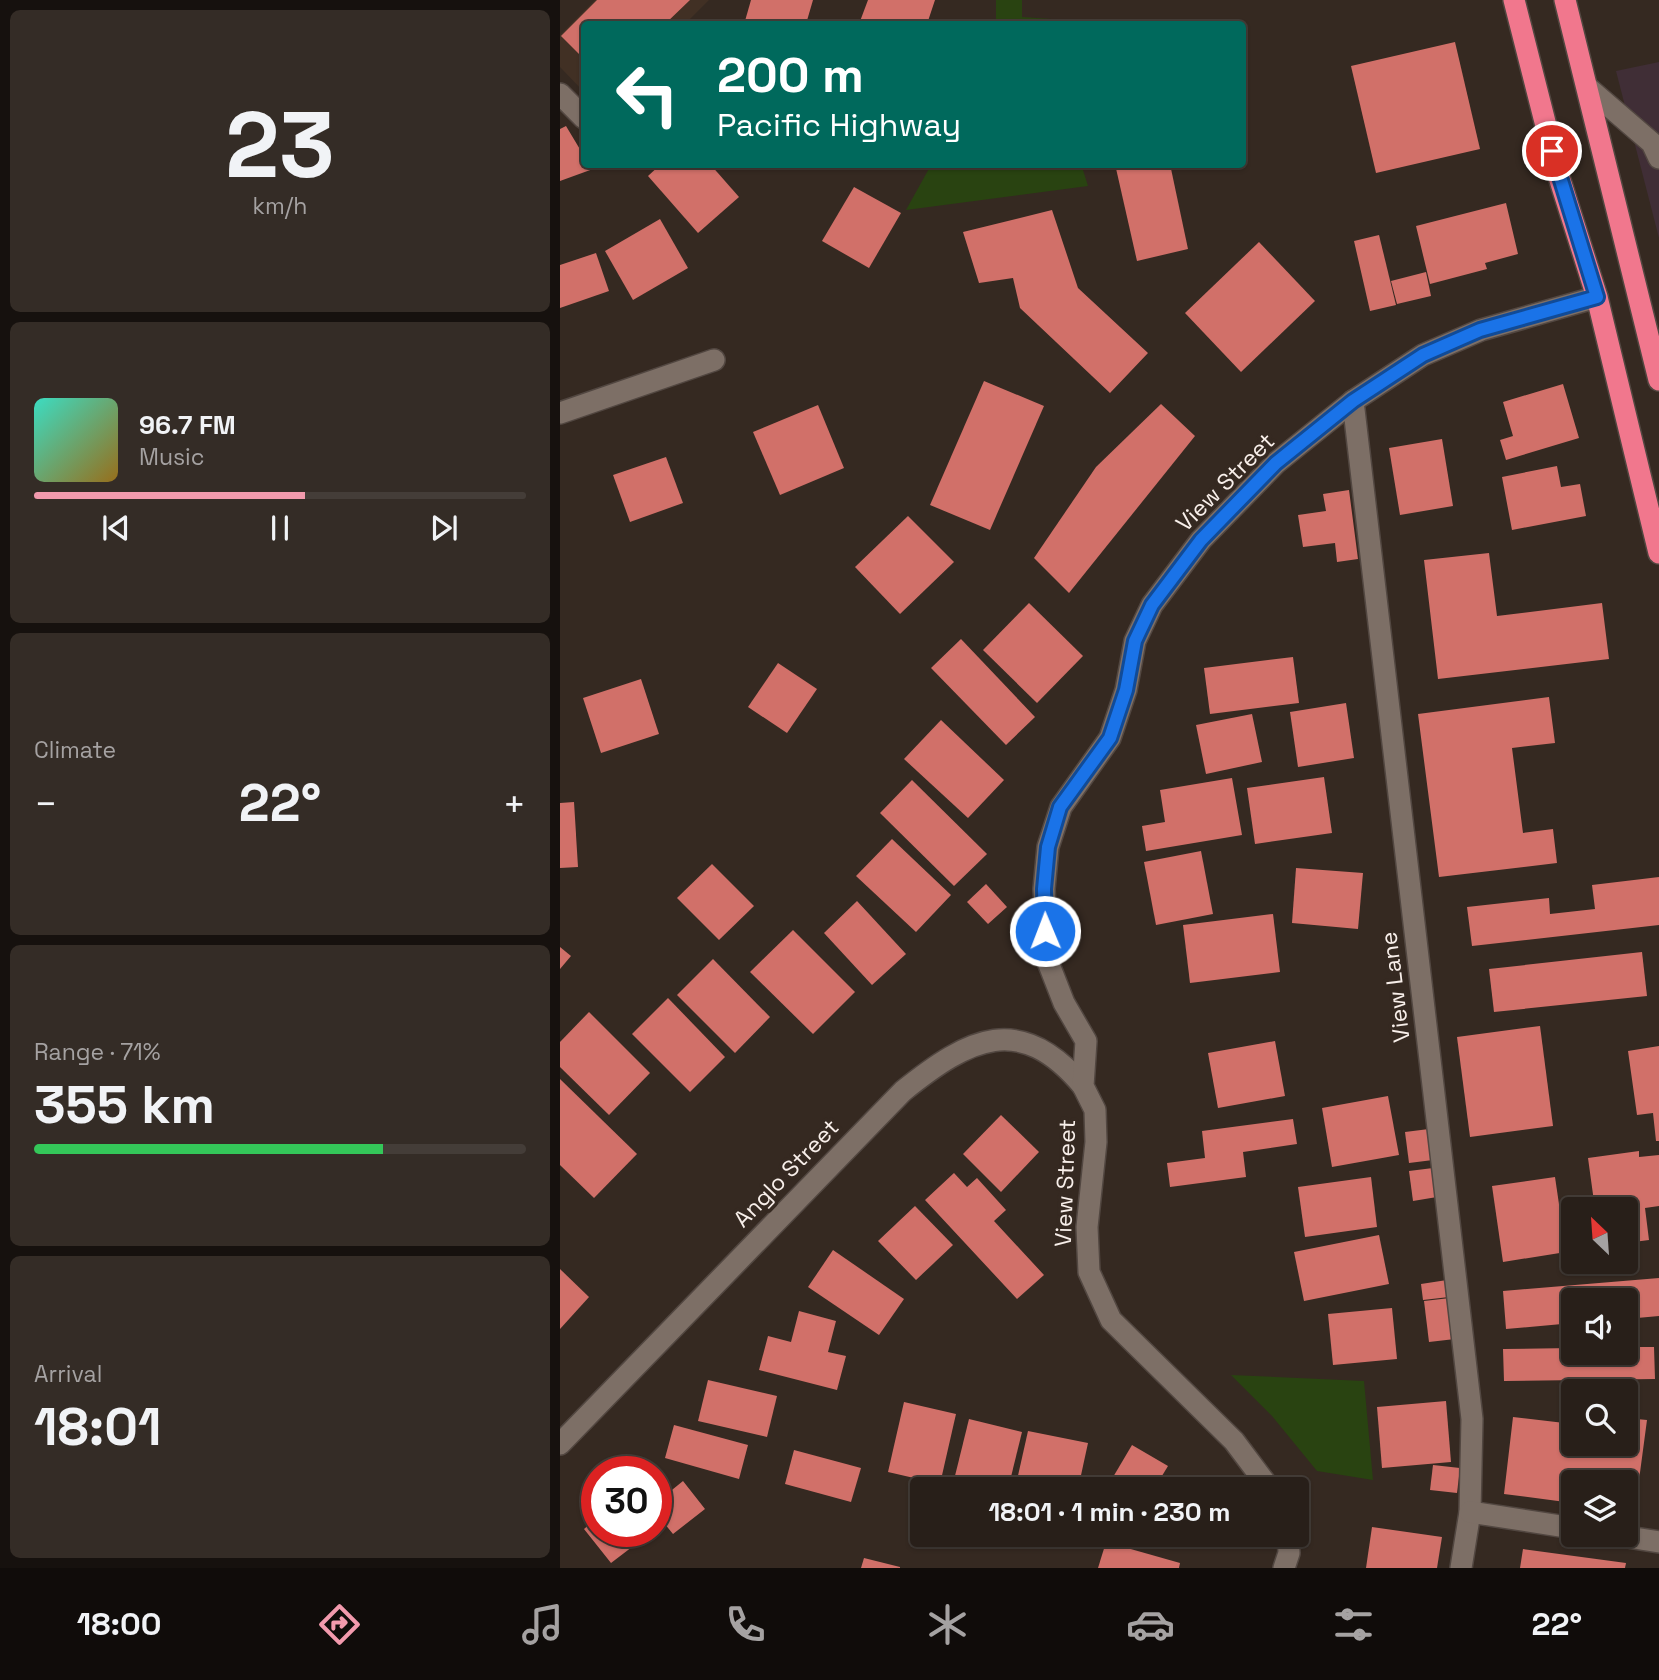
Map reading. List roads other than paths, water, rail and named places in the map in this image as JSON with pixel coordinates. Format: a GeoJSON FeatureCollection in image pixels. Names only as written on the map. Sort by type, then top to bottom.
{"type":"FeatureCollection","features":[{"type":"Feature","properties":{"kind":"highway"},"geometry":{"type":"LineString","coordinates":[[1514,0],[1559,177],[1597,297],[1659,553]]}},
{"type":"Feature","properties":{"kind":"highway"},"geometry":{"type":"LineString","coordinates":[[1565,0],[1659,380]]}},
{"type":"Feature","properties":{"kind":"street"},"geometry":{"type":"LineString","coordinates":[[1587,87],[1652,143],[1659,158]]}},
{"type":"Feature","properties":{"kind":"street"},"geometry":{"type":"LineString","coordinates":[[560,94],[581,115]]}},
{"type":"Feature","properties":{"kind":"street","name":"View Street"},"geometry":{"type":"LineString","coordinates":[[1261,1477],[1234,1441],[1111,1320],[1089,1272],[1087,1227],[1096,1142],[1095,1110],[1083,1086],[1086,1041],[1064,1003],[1048,962],[1044,889],[1048,847],[1060,807],[1110,738],[1126,690],[1135,641],[1152,605],[1201,540],[1276,463],[1353,401],[1423,355],[1480,330],[1597,297]]}},
{"type":"Feature","properties":{"kind":"street"},"geometry":{"type":"LineString","coordinates":[[560,413],[714,360]]}},
{"type":"Feature","properties":{"kind":"street","name":"View Lane"},"geometry":{"type":"LineString","coordinates":[[1353,401],[1472,1419],[1470,1512],[1461,1568]]}},
{"type":"Feature","properties":{"kind":"street","name":"Anglo Street"},"geometry":{"type":"LineString","coordinates":[[560,1444],[902,1091],[937,1064],[972,1045],[1014,1039],[1044,1050],[1065,1064],[1083,1086]]}},
{"type":"Feature","properties":{"kind":"street"},"geometry":{"type":"LineString","coordinates":[[1470,1512],[1561,1526]]}},
{"type":"Feature","properties":{"kind":"street"},"geometry":{"type":"LineString","coordinates":[[1638,1539],[1659,1542]]}},
{"type":"Feature","properties":{"kind":"street"},"geometry":{"type":"LineString","coordinates":[[1284,1568],[1289,1547]]}}]}
